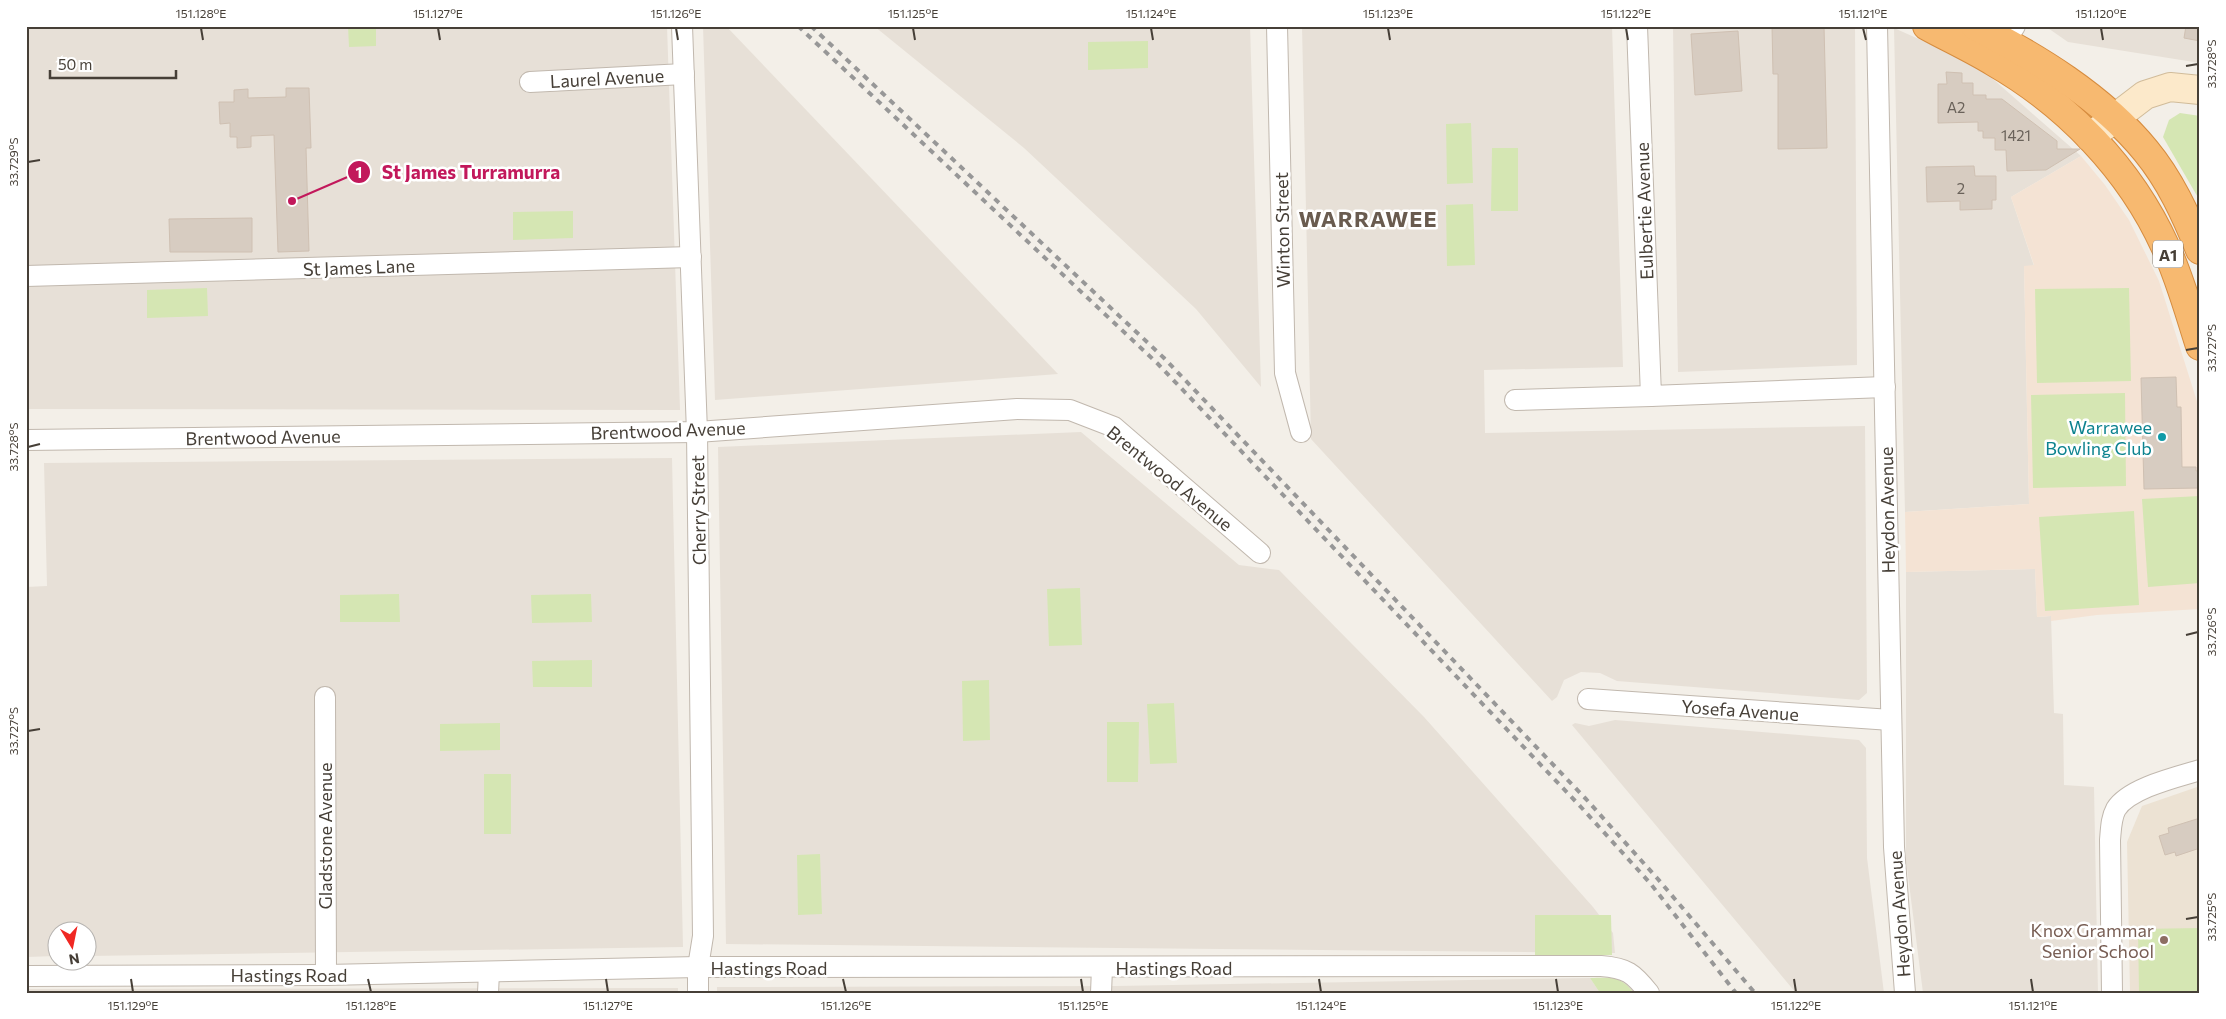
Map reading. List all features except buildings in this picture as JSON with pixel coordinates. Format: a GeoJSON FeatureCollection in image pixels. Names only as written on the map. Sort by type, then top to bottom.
{"type":"FeatureCollection","features":[{"type":"Feature","properties":{"kind":"highway","name":"A1"},"geometry":{"type":"LineString","coordinates":[[1927,26],[1995,62],[2034,88],[2090,137],[2134,190],[2164,245],[2180,282],[2200,346]]}},
{"type":"Feature","properties":{"kind":"highway","name":"A1"},"geometry":{"type":"LineString","coordinates":[[1975,26],[2010,34],[2114,117],[2147,152],[2170,186],[2200,250]]}},
{"type":"Feature","properties":{"kind":"main road"},"geometry":{"type":"LineString","coordinates":[[2090,137],[2134,101],[2154,91],[2178,87],[2200,90]]}},
{"type":"Feature","properties":{"kind":"street","name":"Cherry Street"},"geometry":{"type":"LineString","coordinates":[[682,26],[697,432],[703,936],[698,968],[698,993]]}},
{"type":"Feature","properties":{"kind":"street","name":"Winton Street"},"geometry":{"type":"LineString","coordinates":[[1277,26],[1285,372],[1301,432]]}},
{"type":"Feature","properties":{"kind":"street","name":"Eulbertie Avenue"},"geometry":{"type":"LineString","coordinates":[[1637,26],[1651,396]]}},
{"type":"Feature","properties":{"kind":"street","name":"Heydon Avenue"},"geometry":{"type":"LineString","coordinates":[[1876,26],[1894,847],[1905,993]]}},
{"type":"Feature","properties":{"kind":"street","name":"Laurel Avenue"},"geometry":{"type":"LineString","coordinates":[[530,82],[684,74]]}},
{"type":"Feature","properties":{"kind":"street","name":"St James Lane"},"geometry":{"type":"LineString","coordinates":[[26,276],[691,257]]}},
{"type":"Feature","properties":{"kind":"street"},"geometry":{"type":"LineString","coordinates":[[1515,400],[1885,387]]}},
{"type":"Feature","properties":{"kind":"street","name":"Brentwood Avenue"},"geometry":{"type":"LineString","coordinates":[[26,440],[697,432],[1018,408],[1070,410],[1114,427],[1260,553]]}},
{"type":"Feature","properties":{"kind":"street","name":"Gladstone Avenue"},"geometry":{"type":"LineString","coordinates":[[325,697],[326,974]]}},
{"type":"Feature","properties":{"kind":"street","name":"Yosefa Avenue"},"geometry":{"type":"LineString","coordinates":[[1588,699],[1892,720]]}},
{"type":"Feature","properties":{"kind":"street"},"geometry":{"type":"LineString","coordinates":[[2112,993],[2110,840],[2112,822],[2117,808],[2140,791],[2200,770]]}},
{"type":"Feature","properties":{"kind":"street","name":"Hastings Road"},"geometry":{"type":"LineString","coordinates":[[26,976],[326,974],[698,968],[1592,966],[1617,967],[1631,972],[1649,993]]}},
{"type":"Feature","properties":{"kind":"street"},"geometry":{"type":"LineString","coordinates":[[1101,993],[1102,968]]}},
{"type":"Feature","properties":{"kind":"street"},"geometry":{"type":"LineString","coordinates":[[488,993],[489,972]]}},
{"type":"Feature","properties":{"kind":"shaded area"},"geometry":{"type":"Polygon","coordinates":[[[26,26],[667,26],[680,410],[26,409],[26,26]]]}},
{"type":"Feature","properties":{"kind":"shaded area"},"geometry":{"type":"Polygon","coordinates":[[[703,26],[726,26],[1058,374],[715,400],[703,26]]]}},
{"type":"Feature","properties":{"kind":"shaded area"},"geometry":{"type":"Polygon","coordinates":[[[874,26],[1250,26],[1261,387],[1196,309],[1024,148],[874,26]]]}},
{"type":"Feature","properties":{"kind":"shaded area"},"geometry":{"type":"Polygon","coordinates":[[[1302,26],[1612,26],[1623,367],[1484,370],[1485,433],[1865,426],[1867,693],[1859,700],[1617,681],[1600,673],[1581,672],[1564,680],[1557,697],[1552,701],[1311,439],[1302,26]]]}},
{"type":"Feature","properties":{"kind":"shaded area"},"geometry":{"type":"Polygon","coordinates":[[[1673,26],[1855,26],[1857,365],[1678,372],[1673,26]]]}},
{"type":"Feature","properties":{"kind":"shaded area"},"geometry":{"type":"Polygon","coordinates":[[[2045,26],[2200,26],[2200,63],[2068,42],[2045,26]]]}},
{"type":"Feature","properties":{"kind":"shaded area"},"geometry":{"type":"Polygon","coordinates":[[[1894,28],[1977,65],[2081,156],[2011,197],[2034,266],[2024,267],[2029,504],[1905,512],[1894,28]]]}},
{"type":"Feature","properties":{"kind":"shaded area"},"geometry":{"type":"Polygon","coordinates":[[[2081,156],[2105,185],[2129,220],[2159,281],[2200,411],[2200,609],[2097,615],[2051,621],[2051,616],[2037,617],[2035,569],[1906,572],[1905,512],[2029,504],[2024,266],[2034,265],[2011,197],[2081,156]]]}},
{"type":"Feature","properties":{"kind":"shaded area"},"geometry":{"type":"Polygon","coordinates":[[[1081,432],[1239,565],[1279,570],[1424,717],[1593,907],[1613,933],[1615,953],[726,944],[718,447],[1081,432]]]}},
{"type":"Feature","properties":{"kind":"shaded area"},"geometry":{"type":"Polygon","coordinates":[[[672,458],[683,947],[98,956],[98,922],[48,922],[48,956],[26,957],[26,587],[47,586],[44,463],[672,458]]]}},
{"type":"Feature","properties":{"kind":"shaded area"},"geometry":{"type":"Polygon","coordinates":[[[2035,569],[2037,617],[2051,616],[2054,713],[2063,714],[2064,785],[2094,787],[2098,993],[1923,993],[1906,860],[1906,572],[2035,569]]]}},
{"type":"Feature","properties":{"kind":"shaded area"},"geometry":{"type":"Polygon","coordinates":[[[1615,720],[1859,740],[1866,748],[1867,858],[1884,993],[1796,993],[1572,725],[1575,723],[1589,726],[1615,720]]]}},
{"type":"Feature","properties":{"kind":"shaded area","name":"Knox Grammar Senior School"},"geometry":{"type":"Polygon","coordinates":[[[2200,786],[2200,993],[2130,993],[2127,842],[2142,806],[2200,786]]]}},
{"type":"Feature","properties":{"kind":"shaded area"},"geometry":{"type":"Polygon","coordinates":[[[1590,978],[1600,993],[717,993],[717,987],[1116,986],[1590,978]]]}},
{"type":"Feature","properties":{"kind":"shaded area"},"geometry":{"type":"Polygon","coordinates":[[[678,988],[678,993],[26,993],[26,989],[678,988]]]}},
{"type":"Feature","properties":{"kind":"green space"},"geometry":{"type":"Polygon","coordinates":[[[348,26],[376,26],[376,46],[349,47],[348,26]]]}},
{"type":"Feature","properties":{"kind":"green space"},"geometry":{"type":"Polygon","coordinates":[[[1148,41],[1148,68],[1088,70],[1088,42],[1148,41]]]}},
{"type":"Feature","properties":{"kind":"green space"},"geometry":{"type":"Polygon","coordinates":[[[2180,113],[2200,116],[2200,201],[2163,137],[2169,120],[2180,113]]]}},
{"type":"Feature","properties":{"kind":"green space"},"geometry":{"type":"Polygon","coordinates":[[[1471,123],[1473,183],[1447,184],[1446,124],[1471,123]]]}},
{"type":"Feature","properties":{"kind":"green space"},"geometry":{"type":"Polygon","coordinates":[[[1492,148],[1518,148],[1518,211],[1491,211],[1492,148]]]}},
{"type":"Feature","properties":{"kind":"green space"},"geometry":{"type":"Polygon","coordinates":[[[1473,204],[1475,265],[1447,266],[1446,205],[1473,204]]]}},
{"type":"Feature","properties":{"kind":"green space"},"geometry":{"type":"Polygon","coordinates":[[[573,211],[573,238],[513,240],[513,212],[573,211]]]}},
{"type":"Feature","properties":{"kind":"green space"},"geometry":{"type":"Polygon","coordinates":[[[207,288],[208,316],[147,318],[147,290],[207,288]]]}},
{"type":"Feature","properties":{"kind":"green space"},"geometry":{"type":"Polygon","coordinates":[[[2129,288],[2131,381],[2037,383],[2035,289],[2129,288]]]}},
{"type":"Feature","properties":{"kind":"green space"},"geometry":{"type":"Polygon","coordinates":[[[2125,393],[2126,486],[2033,488],[2031,395],[2125,393]]]}},
{"type":"Feature","properties":{"kind":"green space"},"geometry":{"type":"Polygon","coordinates":[[[2200,496],[2200,583],[2148,587],[2142,499],[2200,496]]]}},
{"type":"Feature","properties":{"kind":"green space"},"geometry":{"type":"Polygon","coordinates":[[[2134,511],[2139,605],[2045,611],[2039,517],[2134,511]]]}},
{"type":"Feature","properties":{"kind":"green space"},"geometry":{"type":"Polygon","coordinates":[[[1080,588],[1082,645],[1049,646],[1047,589],[1080,588]]]}},
{"type":"Feature","properties":{"kind":"green space"},"geometry":{"type":"Polygon","coordinates":[[[399,594],[400,622],[340,622],[340,595],[399,594]]]}},
{"type":"Feature","properties":{"kind":"green space"},"geometry":{"type":"Polygon","coordinates":[[[591,594],[592,622],[532,623],[531,595],[591,594]]]}},
{"type":"Feature","properties":{"kind":"green space"},"geometry":{"type":"Polygon","coordinates":[[[592,660],[592,687],[533,687],[532,661],[592,660]]]}},
{"type":"Feature","properties":{"kind":"green space"},"geometry":{"type":"Polygon","coordinates":[[[989,680],[990,740],[963,741],[962,681],[989,680]]]}},
{"type":"Feature","properties":{"kind":"green space"},"geometry":{"type":"Polygon","coordinates":[[[1174,703],[1177,763],[1150,764],[1147,704],[1174,703]]]}},
{"type":"Feature","properties":{"kind":"green space"},"geometry":{"type":"Polygon","coordinates":[[[1107,722],[1139,722],[1138,782],[1107,782],[1107,722]]]}},
{"type":"Feature","properties":{"kind":"green space"},"geometry":{"type":"Polygon","coordinates":[[[500,723],[500,750],[440,751],[440,724],[500,723]]]}},
{"type":"Feature","properties":{"kind":"green space"},"geometry":{"type":"Polygon","coordinates":[[[484,774],[511,774],[511,834],[484,834],[484,774]]]}},
{"type":"Feature","properties":{"kind":"green space"},"geometry":{"type":"Polygon","coordinates":[[[820,854],[822,914],[798,915],[797,855],[820,854]]]}},
{"type":"Feature","properties":{"kind":"green space"},"geometry":{"type":"Polygon","coordinates":[[[1535,915],[1611,915],[1612,955],[1535,956],[1535,915]]]}},
{"type":"Feature","properties":{"kind":"green space"},"geometry":{"type":"Polygon","coordinates":[[[2200,928],[2200,993],[2139,993],[2138,929],[2200,928]]]}},
{"type":"Feature","properties":{"kind":"green space"},"geometry":{"type":"Polygon","coordinates":[[[1590,978],[1619,980],[1634,993],[1600,993],[1590,978]]]}},
{"type":"Feature","properties":{"kind":"railway"},"geometry":{"type":"LineString","coordinates":[[798,26],[1158,364],[1580,806],[1650,883],[1736,993]]}},
{"type":"Feature","properties":{"kind":"railway"},"geometry":{"type":"LineString","coordinates":[[811,26],[1164,358],[1586,799],[1657,878],[1755,993]]}},
{"type":"Feature","properties":{"kind":"place","name":"St James Turramurra"},"geometry":{"type":"Point","coordinates":[292,201]}},
{"type":"Feature","properties":{"kind":"place","name":"Warrawee Bowling Club"},"geometry":{"type":"Point","coordinates":[2162,437]}},
{"type":"Feature","properties":{"kind":"place","name":"Knox Grammar Senior School"},"geometry":{"type":"Point","coordinates":[2164,940]}},
{"type":"Feature","properties":{"kind":"district","name":"WARRAWEE"},"geometry":{"type":"Point","coordinates":[1368,218]}}]}
